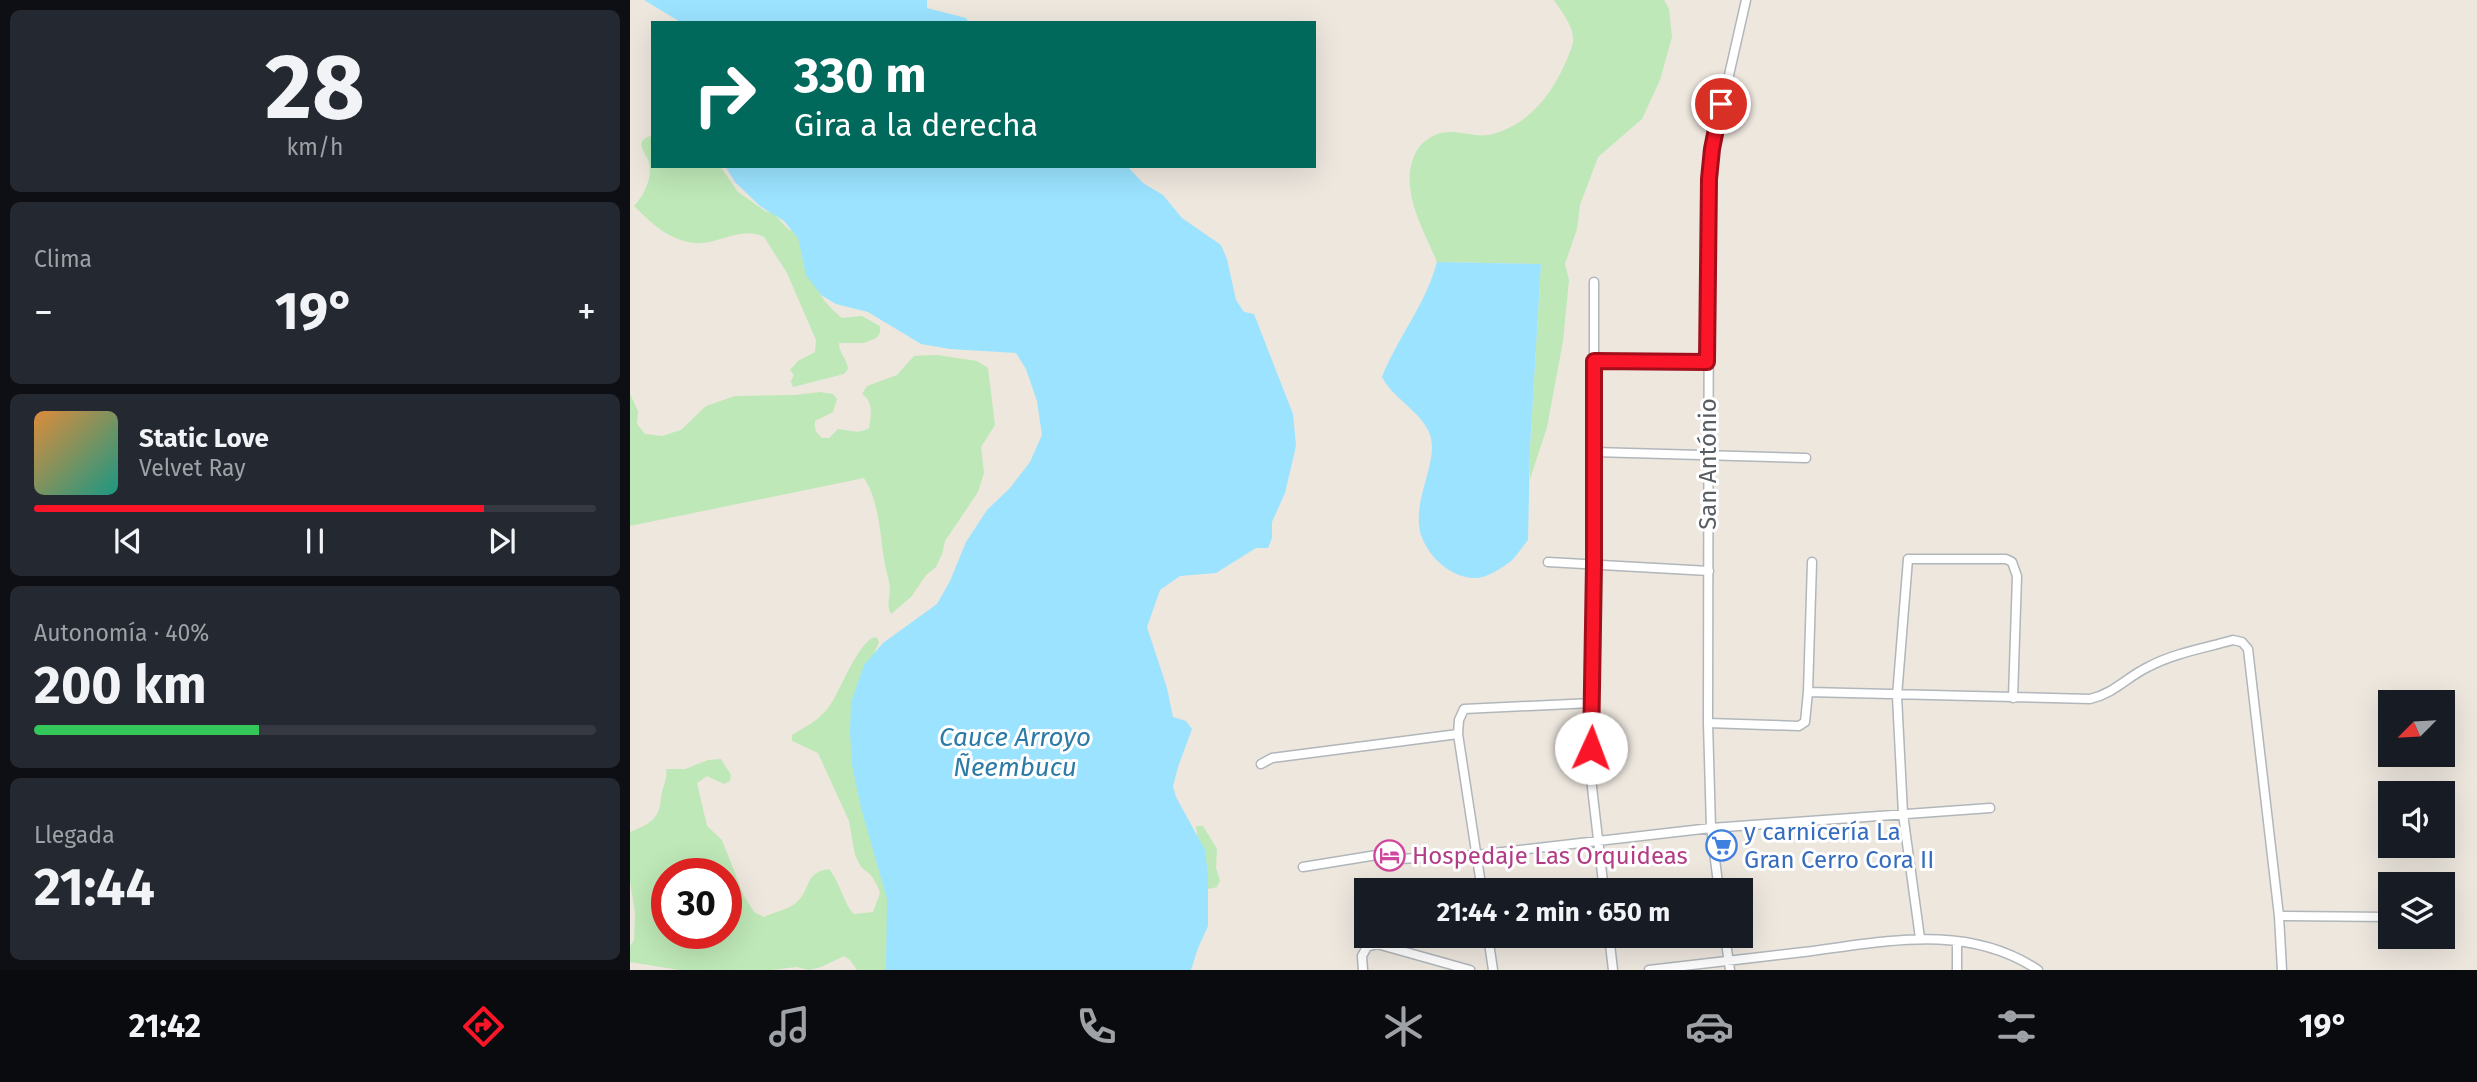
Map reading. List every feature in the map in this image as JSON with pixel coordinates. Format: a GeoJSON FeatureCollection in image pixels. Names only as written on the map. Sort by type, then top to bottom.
{"type":"FeatureCollection","features":[{"type":"Feature","properties":{"kind":"street","name":"San António"},"geometry":{"type":"LineString","coordinates":[[1717,878],[1711,828],[1708,723],[1709,179],[1712,149],[1746,0]]}},
{"type":"Feature","properties":{"kind":"street"},"geometry":{"type":"LineString","coordinates":[[1594,282],[1594,564],[1590,771],[1602,878]]}},
{"type":"Feature","properties":{"kind":"street"},"geometry":{"type":"LineString","coordinates":[[1594,361],[1707,362]]}},
{"type":"Feature","properties":{"kind":"street"},"geometry":{"type":"LineString","coordinates":[[1594,452],[1806,458]]}},
{"type":"Feature","properties":{"kind":"street"},"geometry":{"type":"LineString","coordinates":[[1920,938],[1903,814],[1897,696],[1908,559],[2006,559],[2012,562],[2017,576],[2013,698]]}},
{"type":"Feature","properties":{"kind":"street"},"geometry":{"type":"LineString","coordinates":[[1548,562],[1709,572]]}},
{"type":"Feature","properties":{"kind":"street"},"geometry":{"type":"LineString","coordinates":[[1708,723],[1799,726],[1805,722],[1812,562]]}},
{"type":"Feature","properties":{"kind":"street"},"geometry":{"type":"LineString","coordinates":[[1808,692],[2090,699],[2103,696],[2137,673],[2161,661],[2233,640],[2242,642],[2248,649],[2279,916],[2282,970]]}},
{"type":"Feature","properties":{"kind":"street"},"geometry":{"type":"LineString","coordinates":[[1480,878],[1458,734],[1459,720],[1464,709],[1592,703]]}},
{"type":"Feature","properties":{"kind":"street"},"geometry":{"type":"LineString","coordinates":[[1261,764],[1272,758],[1458,734]]}},
{"type":"Feature","properties":{"kind":"street"},"geometry":{"type":"LineString","coordinates":[[1303,867],[1389,853],[1399,859],[1477,855],[1711,828],[1990,808]]}},
{"type":"Feature","properties":{"kind":"street"},"geometry":{"type":"LineString","coordinates":[[2279,916],[2378,917]]}},
{"type":"Feature","properties":{"kind":"street"},"geometry":{"type":"LineString","coordinates":[[1649,970],[1729,965],[1920,938],[1986,947],[2017,956],[2038,970]]}},
{"type":"Feature","properties":{"kind":"street"},"geometry":{"type":"LineString","coordinates":[[1956,970],[1957,942]]}},
{"type":"Feature","properties":{"kind":"street"},"geometry":{"type":"LineString","coordinates":[[1363,970],[1362,956],[1367,947],[1377,944],[1470,970]]}},
{"type":"Feature","properties":{"kind":"street"},"geometry":{"type":"LineString","coordinates":[[1490,948],[1493,970]]}},
{"type":"Feature","properties":{"kind":"street"},"geometry":{"type":"LineString","coordinates":[[1610,948],[1613,970]]}},
{"type":"Feature","properties":{"kind":"green space"},"geometry":{"type":"Polygon","coordinates":[[[1554,0],[1664,0],[1669,9],[1672,37],[1660,80],[1642,119],[1598,157],[1580,205],[1577,229],[1565,264],[1569,280],[1563,341],[1547,427],[1530,479],[1541,264],[1437,262],[1414,205],[1410,175],[1412,161],[1426,140],[1447,132],[1493,134],[1519,122],[1539,105],[1555,83],[1573,42],[1571,27],[1554,0]]]}},
{"type":"Feature","properties":{"kind":"green space"},"geometry":{"type":"Polygon","coordinates":[[[651,136],[651,168],[721,168],[738,192],[765,211],[774,214],[788,229],[800,234],[813,280],[831,308],[842,318],[862,316],[880,326],[880,333],[876,338],[864,343],[839,343],[848,369],[844,374],[793,387],[791,381],[794,375],[790,370],[798,361],[815,352],[816,340],[787,273],[764,237],[746,233],[711,242],[685,241],[661,230],[634,206],[649,180],[649,163],[641,144],[645,138],[651,136]]]}},
{"type":"Feature","properties":{"kind":"green space"},"geometry":{"type":"Polygon","coordinates":[[[937,355],[977,361],[988,368],[995,425],[981,447],[984,473],[978,492],[945,541],[936,567],[926,575],[911,597],[891,614],[888,605],[890,587],[878,517],[864,478],[630,526],[630,394],[638,411],[637,424],[645,434],[662,436],[681,430],[706,406],[735,396],[820,392],[833,394],[837,399],[833,412],[815,421],[818,434],[822,438],[829,438],[838,429],[858,432],[869,428],[870,405],[862,394],[867,386],[897,375],[914,356],[937,355]]]}},
{"type":"Feature","properties":{"kind":"green space"},"geometry":{"type":"Polygon","coordinates":[[[876,637],[879,642],[869,665],[890,830],[888,970],[857,970],[844,956],[809,970],[796,967],[772,970],[679,970],[630,962],[635,913],[630,881],[630,832],[656,816],[666,780],[666,769],[685,769],[708,760],[721,759],[731,775],[730,781],[724,784],[707,776],[697,783],[707,826],[722,840],[729,858],[651,858],[651,949],[742,949],[742,891],[754,912],[764,917],[796,903],[811,878],[829,869],[854,914],[873,912],[880,893],[878,887],[871,875],[861,867],[855,855],[849,821],[818,753],[792,741],[792,735],[816,720],[828,708],[863,646],[876,637]]]}},
{"type":"Feature","properties":{"kind":"green space"},"geometry":{"type":"Polygon","coordinates":[[[1196,826],[1203,826],[1217,849],[1216,868],[1220,881],[1217,887],[1204,890],[1196,826]]]}},
{"type":"Feature","properties":{"kind":"water"},"geometry":{"type":"Polygon","coordinates":[[[644,0],[927,0],[927,8],[966,18],[968,21],[679,21],[644,0]]]}},
{"type":"Feature","properties":{"kind":"water","name":"Cauce Arroyo Ñeembucu"},"geometry":{"type":"Polygon","coordinates":[[[726,168],[1129,168],[1143,183],[1163,195],[1182,218],[1221,245],[1227,259],[1236,300],[1244,312],[1254,314],[1293,414],[1296,446],[1285,493],[1272,522],[1272,538],[1268,548],[1256,548],[1216,573],[1180,576],[1160,590],[1147,627],[1167,688],[1173,717],[1186,721],[1192,729],[1173,786],[1176,797],[1205,850],[1208,876],[1208,926],[1191,970],[886,970],[887,899],[861,808],[852,765],[851,702],[864,665],[883,643],[937,604],[966,542],[987,510],[1010,488],[1030,462],[1042,435],[1037,401],[1026,369],[1016,353],[950,349],[921,344],[868,312],[836,304],[821,295],[806,275],[798,238],[784,221],[760,206],[735,182],[726,168]]]}},
{"type":"Feature","properties":{"kind":"water"},"geometry":{"type":"Polygon","coordinates":[[[1437,262],[1541,264],[1530,447],[1528,540],[1510,562],[1480,578],[1459,575],[1443,566],[1430,552],[1421,535],[1420,507],[1432,453],[1432,441],[1418,416],[1392,391],[1382,377],[1426,292],[1437,262]]]}},
{"type":"Feature","properties":{"kind":"place","name":"y carnicería La Gran Cerro Cora II"},"geometry":{"type":"Point","coordinates":[1721,846]}},
{"type":"Feature","properties":{"kind":"place","name":"Hospedaje Las Orquideas"},"geometry":{"type":"Point","coordinates":[1389,856]}},
{"type":"Feature","properties":{"kind":"route"},"geometry":{"type":"LineString","coordinates":[[1591,748],[1594,361],[1707,362],[1709,179],[1721,104]]}}]}
